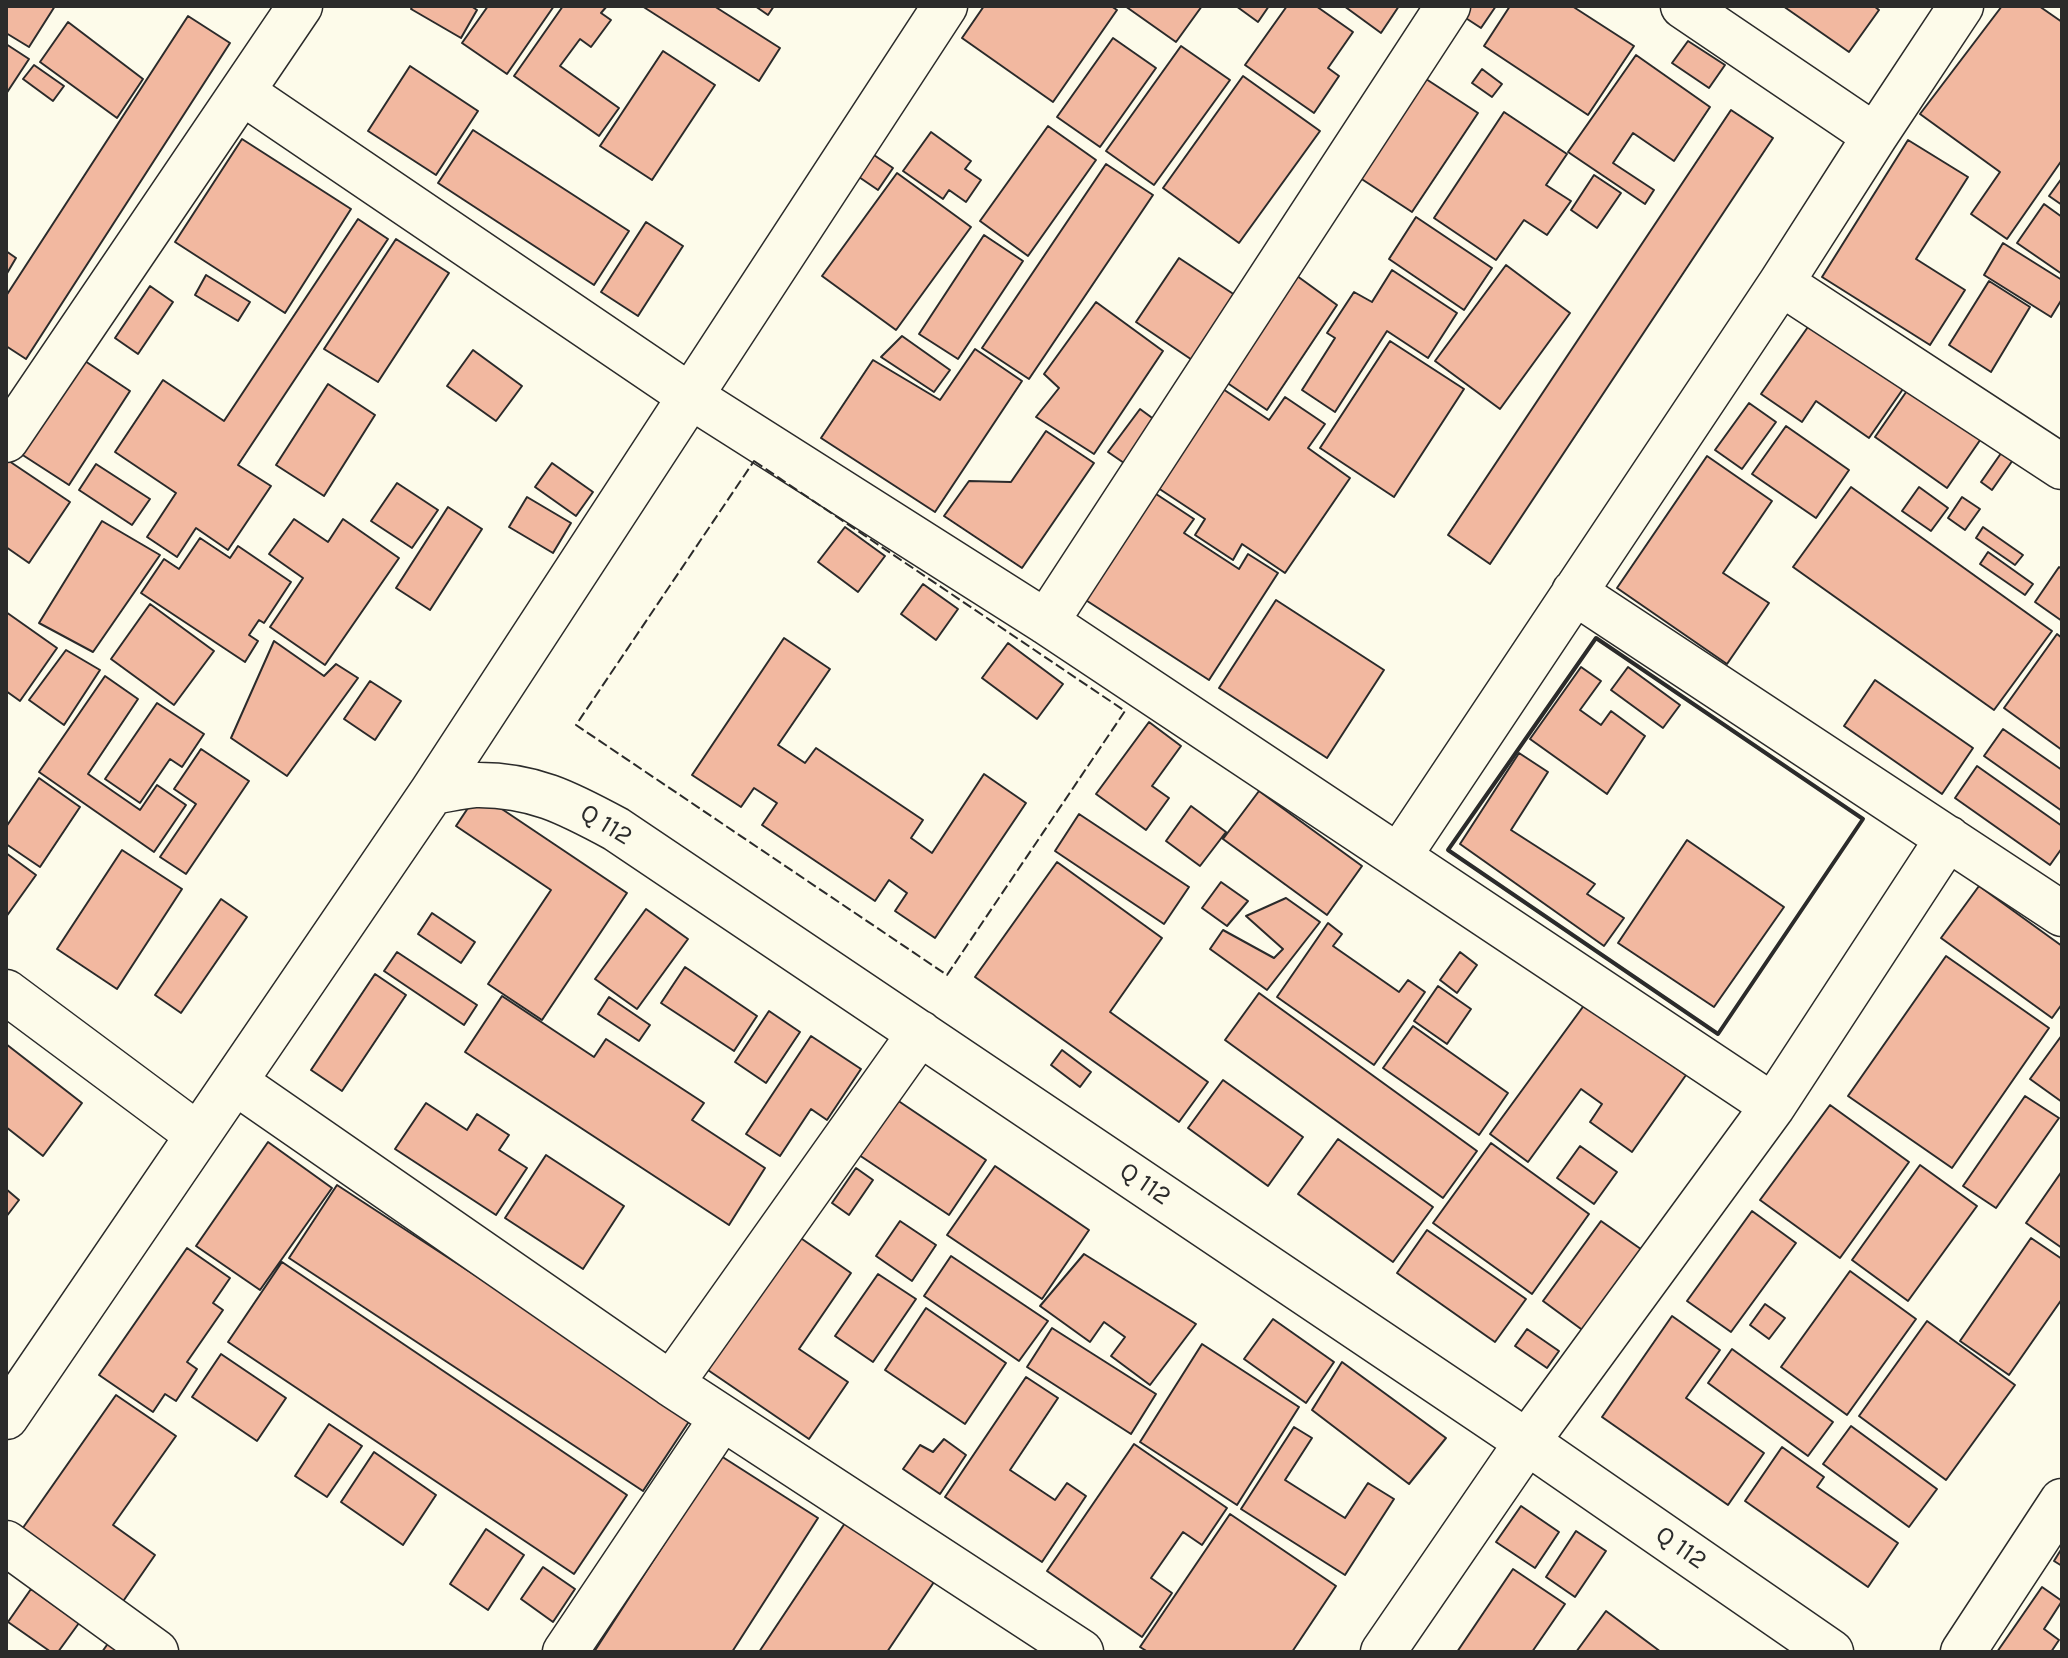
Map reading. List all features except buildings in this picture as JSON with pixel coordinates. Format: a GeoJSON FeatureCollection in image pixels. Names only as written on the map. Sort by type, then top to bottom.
{"type":"FeatureCollection","features":[{"type":"Feature","properties":{"kind":"street"},"geometry":{"type":"LineString","coordinates":[[9,428],[300,6]]}},
{"type":"Feature","properties":{"kind":"street"},"geometry":{"type":"LineString","coordinates":[[6,1417],[432,792],[945,6]]}},
{"type":"Feature","properties":{"kind":"street"},"geometry":{"type":"LineString","coordinates":[[1046,622],[1448,6]]}},
{"type":"Feature","properties":{"kind":"street"},"geometry":{"type":"LineString","coordinates":[[1683,6],[1875,136]]}},
{"type":"Feature","properties":{"kind":"street"},"geometry":{"type":"LineString","coordinates":[[1399,856],[1781,283],[1961,6]]}},
{"type":"Feature","properties":{"kind":"street"},"geometry":{"type":"LineString","coordinates":[[242,92],[690,396],[1046,622],[1773,1106]]}},
{"type":"Feature","properties":{"kind":"street"},"geometry":{"type":"LineString","coordinates":[[1781,283],[2062,467]]}},
{"type":"Feature","properties":{"kind":"street"},"geometry":{"type":"LineString","coordinates":[[1574,592],[2062,914]]}},
{"type":"Feature","properties":{"kind":"street","name":"Q 112"},"geometry":{"type":"LineString","coordinates":[[432,792],[474,785],[522,788],[570,804],[616,829],[1527,1442],[1831,1652]]}},
{"type":"Feature","properties":{"kind":"street"},"geometry":{"type":"LineString","coordinates":[[1383,1652],[1527,1442],[1773,1106],[1948,838]]}},
{"type":"Feature","properties":{"kind":"street"},"geometry":{"type":"LineString","coordinates":[[6,992],[198,1135]]}},
{"type":"Feature","properties":{"kind":"street"},"geometry":{"type":"LineString","coordinates":[[671,1384],[920,1033]]}},
{"type":"Feature","properties":{"kind":"street"},"geometry":{"type":"LineString","coordinates":[[235,1082],[1038,1640],[1081,1652]]}},
{"type":"Feature","properties":{"kind":"street"},"geometry":{"type":"LineString","coordinates":[[565,1652],[722,1418]]}},
{"type":"Feature","properties":{"kind":"street"},"geometry":{"type":"LineString","coordinates":[[1963,1652],[2062,1501]]}},
{"type":"Feature","properties":{"kind":"street"},"geometry":{"type":"LineString","coordinates":[[6,1543],[156,1652]]}},
{"type":"Feature","properties":{"kind":"fence"},"geometry":{"type":"LineString","coordinates":[[754,461],[1125,711],[947,975],[576,725],[754,461]]}},
{"type":"Feature","properties":{"kind":"wall"},"geometry":{"type":"LineString","coordinates":[[1596,638],[1863,819],[1718,1034],[1448,850],[1596,638]]}}]}
